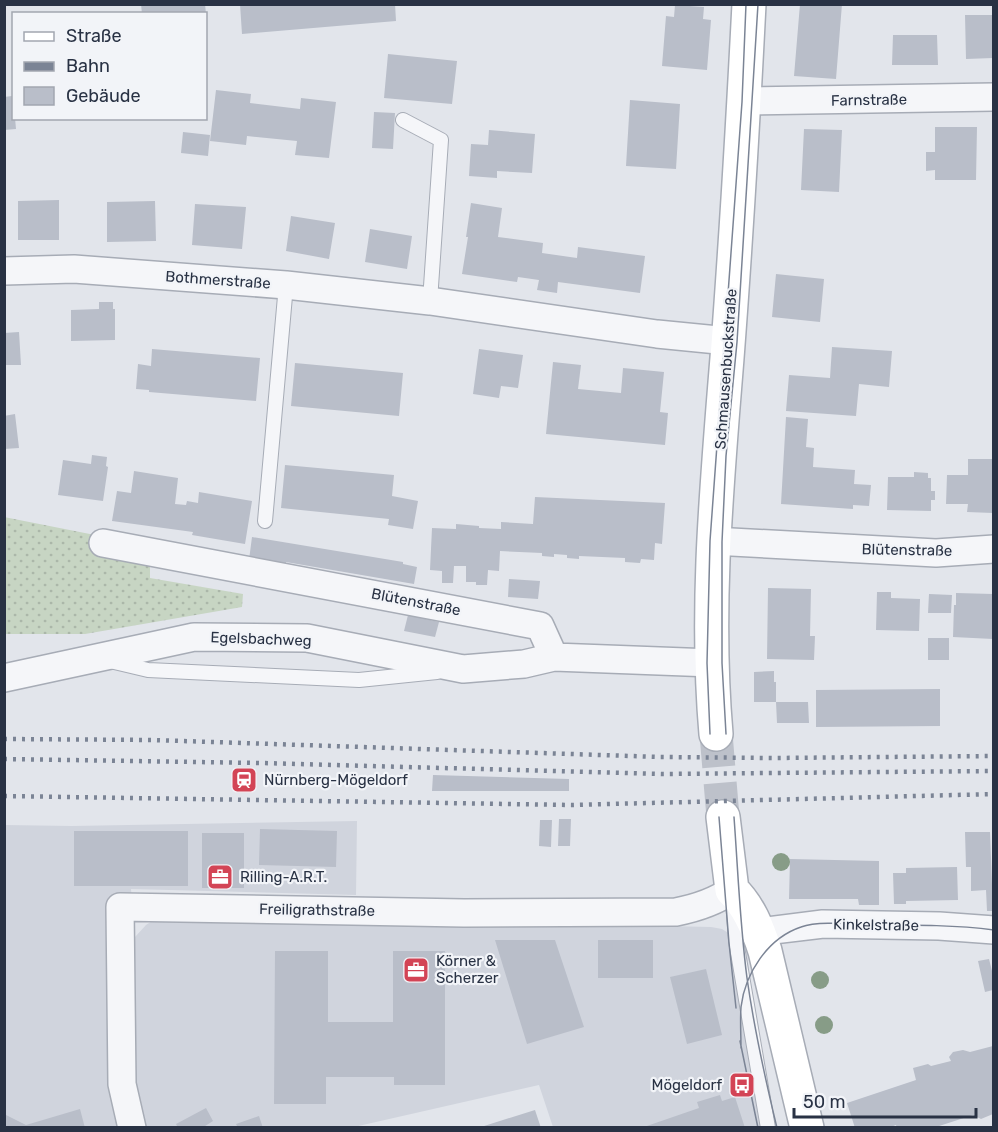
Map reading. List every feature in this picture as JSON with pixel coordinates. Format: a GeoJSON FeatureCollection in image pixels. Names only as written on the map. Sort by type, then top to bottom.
{"type":"FeatureCollection","features":[{"type":"Feature","properties":{"kind":"street","name":"Schmausenbuckstraße"},"geometry":{"type":"LineString","coordinates":[[716,734],[712,663],[713,541],[749,4]]}},
{"type":"Feature","properties":{"kind":"street","name":"Farnstraße"},"geometry":{"type":"LineString","coordinates":[[744,101],[993,97]]}},
{"type":"Feature","properties":{"kind":"street","name":"Bothmerstraße"},"geometry":{"type":"LineString","coordinates":[[4,271],[74,269],[286,285],[430,301],[657,334],[728,341]]}},
{"type":"Feature","properties":{"kind":"street","name":"Blütenstraße"},"geometry":{"type":"LineString","coordinates":[[713,541],[936,553],[993,549]]}},
{"type":"Feature","properties":{"kind":"street","name":"Blütenstraße"},"geometry":{"type":"LineString","coordinates":[[103,543],[540,626],[554,657]]}},
{"type":"Feature","properties":{"kind":"street","name":"Egelsbachweg"},"geometry":{"type":"LineString","coordinates":[[4,678],[194,637],[307,638],[464,669],[524,664],[554,657]]}},
{"type":"Feature","properties":{"kind":"street"},"geometry":{"type":"LineString","coordinates":[[554,657],[712,663]]}},
{"type":"Feature","properties":{"kind":"street"},"geometry":{"type":"LineString","coordinates":[[723,817],[732,890],[739,897],[759,932],[769,963],[807,1128]]}},
{"type":"Feature","properties":{"kind":"street","name":"Freiligrathstraße"},"geometry":{"type":"LineString","coordinates":[[132,1128],[122,1084],[120,907],[464,913],[676,912],[697,908],[732,890]]}},
{"type":"Feature","properties":{"kind":"street","name":"Kinkelstraße"},"geometry":{"type":"LineString","coordinates":[[759,932],[822,924],[939,926],[993,930]]}},
{"type":"Feature","properties":{"kind":"lane"},"geometry":{"type":"LineString","coordinates":[[403,120],[441,140],[430,301]]}},
{"type":"Feature","properties":{"kind":"lane"},"geometry":{"type":"LineString","coordinates":[[265,521],[286,285]]}},
{"type":"Feature","properties":{"kind":"lane"},"geometry":{"type":"LineString","coordinates":[[99,658],[148,670],[359,680],[464,669]]}},
{"type":"Feature","properties":{"kind":"lane"},"geometry":{"type":"LineString","coordinates":[[732,890],[735,941],[768,1128]]}},
{"type":"Feature","properties":{"kind":"shaded area"},"geometry":{"type":"Polygon","coordinates":[[[357,821],[356,895],[131,889],[135,937],[152,921],[162,919],[341,919],[722,929],[741,943],[747,952],[766,1127],[553,1127],[539,1085],[354,1127],[5,1128],[5,825],[357,821]]]}},
{"type":"Feature","properties":{"kind":"green space"},"geometry":{"type":"Polygon","coordinates":[[[4,517],[105,537],[150,561],[150,578],[243,594],[242,607],[85,634],[5,634],[4,517]]]}},
{"type":"Feature","properties":{"kind":"building"},"geometry":{"type":"Polygon","coordinates":[[[141,4],[205,4],[206,12],[142,12],[141,4]]]}},
{"type":"Feature","properties":{"kind":"building"},"geometry":{"type":"Polygon","coordinates":[[[240,4],[395,4],[396,21],[242,34],[240,4]]]}},
{"type":"Feature","properties":{"kind":"building"},"geometry":{"type":"Polygon","coordinates":[[[800,4],[842,4],[836,79],[794,76],[800,4]]]}},
{"type":"Feature","properties":{"kind":"building"},"geometry":{"type":"Polygon","coordinates":[[[675,5],[704,7],[703,19],[711,20],[707,70],[662,66],[666,16],[674,17],[675,5]]]}},
{"type":"Feature","properties":{"kind":"building"},"geometry":{"type":"Polygon","coordinates":[[[965,15],[993,15],[993,58],[966,59],[965,15]]]}},
{"type":"Feature","properties":{"kind":"building"},"geometry":{"type":"Polygon","coordinates":[[[893,35],[937,35],[938,65],[892,65],[893,35]]]}},
{"type":"Feature","properties":{"kind":"building"},"geometry":{"type":"Polygon","coordinates":[[[388,54],[457,61],[452,104],[384,98],[388,54]]]}},
{"type":"Feature","properties":{"kind":"building"},"geometry":{"type":"Polygon","coordinates":[[[216,90],[251,94],[250,103],[300,109],[301,98],[336,102],[329,158],[295,155],[297,141],[247,136],[246,145],[210,141],[216,90]]]}},
{"type":"Feature","properties":{"kind":"building"},"geometry":{"type":"Polygon","coordinates":[[[12,96],[12,120],[15,120],[16,129],[4,130],[4,97],[12,96]]]}},
{"type":"Feature","properties":{"kind":"building"},"geometry":{"type":"Polygon","coordinates":[[[630,100],[680,104],[676,169],[626,166],[630,100]]]}},
{"type":"Feature","properties":{"kind":"building"},"geometry":{"type":"Polygon","coordinates":[[[374,112],[395,113],[393,149],[372,148],[374,112]]]}},
{"type":"Feature","properties":{"kind":"building"},"geometry":{"type":"Polygon","coordinates":[[[935,127],[977,127],[976,180],[935,180],[935,170],[926,171],[926,152],[935,152],[935,127]]]}},
{"type":"Feature","properties":{"kind":"building"},"geometry":{"type":"Polygon","coordinates":[[[804,129],[842,130],[839,192],[801,190],[804,129]]]}},
{"type":"Feature","properties":{"kind":"building"},"geometry":{"type":"Polygon","coordinates":[[[489,130],[535,134],[532,173],[497,171],[497,178],[469,176],[471,144],[488,145],[489,130]]]}},
{"type":"Feature","properties":{"kind":"building"},"geometry":{"type":"Polygon","coordinates":[[[183,132],[210,135],[208,156],[181,153],[183,132]]]}},
{"type":"Feature","properties":{"kind":"building"},"geometry":{"type":"Polygon","coordinates":[[[59,200],[59,240],[18,240],[18,201],[59,200]]]}},
{"type":"Feature","properties":{"kind":"building"},"geometry":{"type":"Polygon","coordinates":[[[155,201],[156,241],[107,242],[107,202],[155,201]]]}},
{"type":"Feature","properties":{"kind":"building"},"geometry":{"type":"Polygon","coordinates":[[[471,203],[502,208],[498,237],[543,243],[542,253],[577,258],[578,247],[645,256],[640,293],[558,282],[557,293],[537,290],[539,280],[518,277],[517,282],[462,274],[471,203]]]}},
{"type":"Feature","properties":{"kind":"building"},"geometry":{"type":"Polygon","coordinates":[[[195,204],[246,207],[242,249],[192,245],[195,204]]]}},
{"type":"Feature","properties":{"kind":"building"},"geometry":{"type":"Polygon","coordinates":[[[291,216],[335,223],[329,259],[286,251],[291,216]]]}},
{"type":"Feature","properties":{"kind":"building"},"geometry":{"type":"Polygon","coordinates":[[[370,229],[412,236],[407,269],[365,262],[370,229]]]}},
{"type":"Feature","properties":{"kind":"building"},"geometry":{"type":"Polygon","coordinates":[[[776,274],[824,279],[820,322],[772,317],[776,274]]]}},
{"type":"Feature","properties":{"kind":"building"},"geometry":{"type":"Polygon","coordinates":[[[99,302],[113,302],[115,340],[71,341],[71,310],[99,309],[99,302]]]}},
{"type":"Feature","properties":{"kind":"building"},"geometry":{"type":"Polygon","coordinates":[[[19,332],[21,365],[4,365],[4,333],[19,332]]]}},
{"type":"Feature","properties":{"kind":"building"},"geometry":{"type":"Polygon","coordinates":[[[832,347],[892,351],[889,387],[859,384],[856,416],[786,411],[789,375],[830,378],[832,347]]]}},
{"type":"Feature","properties":{"kind":"building"},"geometry":{"type":"Polygon","coordinates":[[[152,349],[260,358],[256,401],[136,389],[138,364],[151,366],[152,349]]]}},
{"type":"Feature","properties":{"kind":"building"},"geometry":{"type":"Polygon","coordinates":[[[479,349],[523,355],[518,388],[501,386],[499,398],[473,394],[479,349]]]}},
{"type":"Feature","properties":{"kind":"building"},"geometry":{"type":"Polygon","coordinates":[[[553,362],[581,365],[578,389],[621,393],[623,368],[664,372],[660,412],[668,413],[665,445],[546,434],[553,362]]]}},
{"type":"Feature","properties":{"kind":"building"},"geometry":{"type":"Polygon","coordinates":[[[295,363],[403,373],[399,416],[291,406],[295,363]]]}},
{"type":"Feature","properties":{"kind":"building"},"geometry":{"type":"Polygon","coordinates":[[[15,414],[19,448],[4,449],[4,416],[15,414]]]}},
{"type":"Feature","properties":{"kind":"building"},"geometry":{"type":"Polygon","coordinates":[[[786,417],[808,419],[806,447],[814,448],[813,467],[855,470],[854,484],[871,485],[869,506],[853,505],[853,509],[781,504],[786,417]]]}},
{"type":"Feature","properties":{"kind":"building"},"geometry":{"type":"Polygon","coordinates":[[[92,455],[107,457],[106,466],[108,467],[103,501],[58,495],[63,460],[91,464],[92,455]]]}},
{"type":"Feature","properties":{"kind":"building"},"geometry":{"type":"Polygon","coordinates":[[[968,459],[993,459],[993,513],[967,512],[968,504],[946,504],[947,475],[968,475],[968,459]]]}},
{"type":"Feature","properties":{"kind":"building"},"geometry":{"type":"Polygon","coordinates":[[[285,465],[394,475],[392,496],[418,501],[413,529],[388,525],[389,519],[281,508],[285,465]]]}},
{"type":"Feature","properties":{"kind":"building"},"geometry":{"type":"Polygon","coordinates":[[[134,471],[178,478],[175,504],[186,505],[187,501],[198,503],[199,492],[252,501],[245,544],[192,535],[193,532],[112,521],[117,491],[131,493],[134,471]]]}},
{"type":"Feature","properties":{"kind":"building"},"geometry":{"type":"Polygon","coordinates":[[[914,472],[928,473],[928,478],[931,478],[931,491],[935,491],[935,500],[931,500],[931,511],[887,510],[888,477],[914,477],[914,472]]]}},
{"type":"Feature","properties":{"kind":"building"},"geometry":{"type":"Polygon","coordinates":[[[535,497],[665,503],[662,544],[655,543],[654,560],[641,559],[640,563],[625,562],[625,558],[579,556],[579,559],[567,558],[567,555],[554,554],[554,557],[542,556],[542,553],[500,551],[499,571],[488,570],[487,585],[466,582],[466,566],[454,566],[453,583],[442,583],[442,571],[430,570],[432,528],[456,529],[456,524],[501,529],[501,522],[533,524],[535,497]]]}},
{"type":"Feature","properties":{"kind":"building"},"geometry":{"type":"Polygon","coordinates":[[[252,537],[403,562],[403,564],[417,567],[414,584],[286,562],[286,566],[249,560],[252,537]]]}},
{"type":"Feature","properties":{"kind":"building"},"geometry":{"type":"Polygon","coordinates":[[[509,579],[540,581],[538,599],[508,597],[509,579]]]}},
{"type":"Feature","properties":{"kind":"building"},"geometry":{"type":"Polygon","coordinates":[[[768,588],[811,589],[810,636],[815,636],[814,660],[767,659],[768,588]]]}},
{"type":"Feature","properties":{"kind":"building"},"geometry":{"type":"Polygon","coordinates":[[[877,592],[891,592],[891,598],[920,599],[919,631],[876,630],[877,592]]]}},
{"type":"Feature","properties":{"kind":"building"},"geometry":{"type":"Polygon","coordinates":[[[956,593],[993,594],[993,639],[953,637],[956,593]]]}},
{"type":"Feature","properties":{"kind":"building"},"geometry":{"type":"Polygon","coordinates":[[[929,594],[952,595],[951,613],[928,613],[929,594]]]}},
{"type":"Feature","properties":{"kind":"building"},"geometry":{"type":"Polygon","coordinates":[[[408,615],[439,622],[435,637],[404,631],[408,615]]]}},
{"type":"Feature","properties":{"kind":"building"},"geometry":{"type":"Polygon","coordinates":[[[928,638],[949,638],[949,660],[928,660],[928,638]]]}},
{"type":"Feature","properties":{"kind":"building"},"geometry":{"type":"Polygon","coordinates":[[[774,671],[776,702],[754,702],[754,672],[774,671]]]}},
{"type":"Feature","properties":{"kind":"building"},"geometry":{"type":"Polygon","coordinates":[[[940,689],[940,726],[816,727],[816,690],[940,689]]]}},
{"type":"Feature","properties":{"kind":"building"},"geometry":{"type":"Polygon","coordinates":[[[776,702],[808,702],[809,723],[777,723],[776,702]]]}},
{"type":"Feature","properties":{"kind":"building"},"geometry":{"type":"Polygon","coordinates":[[[433,775],[569,779],[569,791],[432,791],[433,775]]]}},
{"type":"Feature","properties":{"kind":"building"},"geometry":{"type":"Polygon","coordinates":[[[559,819],[571,819],[570,846],[558,846],[559,819]]]}},
{"type":"Feature","properties":{"kind":"building"},"geometry":{"type":"Polygon","coordinates":[[[540,820],[552,820],[551,847],[539,846],[540,820]]]}},
{"type":"Feature","properties":{"kind":"building"},"geometry":{"type":"Polygon","coordinates":[[[260,829],[337,831],[336,867],[259,865],[260,829]]]}},
{"type":"Feature","properties":{"kind":"building"},"geometry":{"type":"Polygon","coordinates":[[[74,831],[188,831],[188,886],[74,886],[74,831]]]}},
{"type":"Feature","properties":{"kind":"building"},"geometry":{"type":"Polygon","coordinates":[[[965,832],[990,832],[993,911],[987,911],[986,890],[971,891],[971,867],[966,867],[965,832]]]}},
{"type":"Feature","properties":{"kind":"building"},"geometry":{"type":"Polygon","coordinates":[[[202,833],[244,833],[244,888],[202,888],[202,833]]]}},
{"type":"Feature","properties":{"kind":"building"},"geometry":{"type":"Polygon","coordinates":[[[790,859],[879,861],[879,905],[859,905],[858,899],[789,899],[790,859]]]}},
{"type":"Feature","properties":{"kind":"building"},"geometry":{"type":"Polygon","coordinates":[[[957,867],[958,900],[906,901],[906,904],[894,904],[893,873],[906,873],[906,868],[957,867]]]}},
{"type":"Feature","properties":{"kind":"building"},"geometry":{"type":"Polygon","coordinates":[[[495,940],[555,940],[584,1027],[527,1044],[495,940]]]}},
{"type":"Feature","properties":{"kind":"building"},"geometry":{"type":"Polygon","coordinates":[[[598,940],[653,940],[653,978],[598,978],[598,940]]]}},
{"type":"Feature","properties":{"kind":"building"},"geometry":{"type":"Polygon","coordinates":[[[275,951],[328,951],[328,1022],[393,1022],[393,951],[445,951],[445,1085],[394,1085],[394,1077],[326,1077],[326,1104],[274,1104],[275,951]]]}},
{"type":"Feature","properties":{"kind":"building"},"geometry":{"type":"Polygon","coordinates":[[[989,959],[993,975],[993,990],[985,992],[978,961],[989,959]]]}},
{"type":"Feature","properties":{"kind":"building"},"geometry":{"type":"Polygon","coordinates":[[[706,969],[722,1035],[687,1044],[670,977],[706,969]]]}},
{"type":"Feature","properties":{"kind":"building"},"geometry":{"type":"Polygon","coordinates":[[[993,1046],[993,1114],[981,1119],[973,1115],[933,1128],[897,1128],[896,1125],[888,1128],[855,1128],[847,1103],[916,1080],[913,1068],[951,1061],[949,1057],[953,1052],[963,1050],[970,1052],[993,1046]]]}},
{"type":"Feature","properties":{"kind":"building"},"geometry":{"type":"Polygon","coordinates":[[[720,1095],[722,1101],[735,1097],[745,1128],[641,1128],[699,1108],[697,1102],[720,1095]]]}},
{"type":"Feature","properties":{"kind":"building"},"geometry":{"type":"Polygon","coordinates":[[[206,1108],[213,1121],[202,1128],[178,1128],[176,1124],[206,1108]]]}},
{"type":"Feature","properties":{"kind":"building"},"geometry":{"type":"Polygon","coordinates":[[[80,1109],[85,1128],[4,1128],[4,1114],[26,1125],[80,1109]]]}},
{"type":"Feature","properties":{"kind":"building"},"geometry":{"type":"Polygon","coordinates":[[[535,1110],[541,1128],[481,1128],[481,1127],[535,1110]]]}},
{"type":"Feature","properties":{"kind":"building"},"geometry":{"type":"Polygon","coordinates":[[[259,1116],[263,1128],[238,1128],[236,1124],[259,1116]]]}},
{"type":"Feature","properties":{"kind":"tunnel"},"geometry":{"type":"LineString","coordinates":[[716,734],[723,817]]}},
{"type":"Feature","properties":{"kind":"tram line"},"geometry":{"type":"LineString","coordinates":[[710,734],[707,663],[710,541],[742,102],[746,4]]}},
{"type":"Feature","properties":{"kind":"tram line"},"geometry":{"type":"LineString","coordinates":[[726,734],[722,663],[722,542],[758,4]]}},
{"type":"Feature","properties":{"kind":"tram line"},"geometry":{"type":"LineString","coordinates":[[719,817],[736,1008]]}},
{"type":"Feature","properties":{"kind":"tram line"},"geometry":{"type":"LineString","coordinates":[[734,817],[747,978],[760,1053],[777,1128]]}},
{"type":"Feature","properties":{"kind":"tram line"},"geometry":{"type":"LineString","coordinates":[[741,1048],[741,1007],[747,982],[760,958],[778,939],[789,932],[809,925],[829,923],[994,930]]}},
{"type":"Feature","properties":{"kind":"tram line"},"geometry":{"type":"LineString","coordinates":[[740,1041],[758,1128]]}},
{"type":"Feature","properties":{"kind":"railway"},"geometry":{"type":"LineString","coordinates":[[4,739],[153,740],[660,757],[994,756]]}},
{"type":"Feature","properties":{"kind":"railway"},"geometry":{"type":"LineString","coordinates":[[4,759],[261,763],[662,774],[994,771]]}},
{"type":"Feature","properties":{"kind":"railway"},"geometry":{"type":"LineString","coordinates":[[4,796],[572,805],[994,794]]}},
{"type":"Feature","properties":{"kind":"place","name":"Nürnberg-Mögeldorf"},"geometry":{"type":"Point","coordinates":[244,780]}},
{"type":"Feature","properties":{"kind":"place","name":"Rilling-A.R.T."},"geometry":{"type":"Point","coordinates":[220,877]}},
{"type":"Feature","properties":{"kind":"place","name":"Körner & Scherzer"},"geometry":{"type":"Point","coordinates":[416,970]}},
{"type":"Feature","properties":{"kind":"place","name":"Mögeldorf"},"geometry":{"type":"Point","coordinates":[742,1085]}}]}
